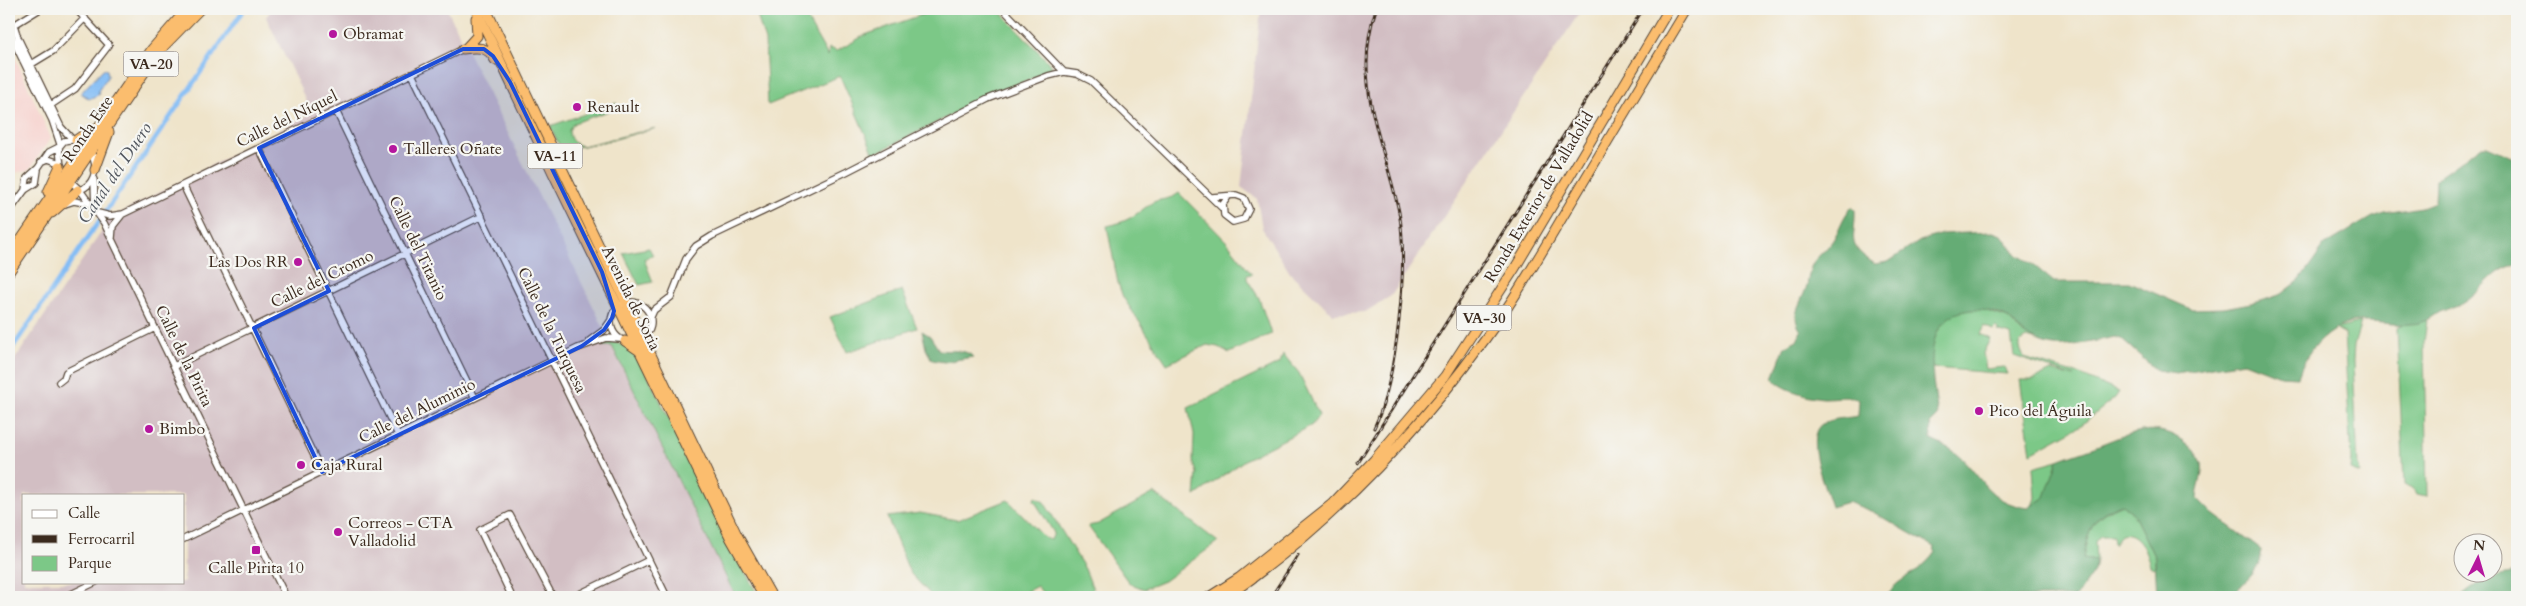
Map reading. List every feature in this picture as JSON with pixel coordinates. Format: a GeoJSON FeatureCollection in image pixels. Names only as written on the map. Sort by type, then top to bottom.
{"type":"FeatureCollection","features":[{"type":"Feature","properties":{"kind":"highway","name":"Ronda Este"},"geometry":{"type":"LineString","coordinates":[[9,272],[41,224],[119,96],[161,36],[188,9]]}},
{"type":"Feature","properties":{"kind":"highway","name":"Ronda Este"},"geometry":{"type":"LineString","coordinates":[[88,148],[110,125],[164,46],[200,9]]}},
{"type":"Feature","properties":{"kind":"highway"},"geometry":{"type":"LineString","coordinates":[[464,49],[473,43],[477,36],[478,23],[474,9]]}},
{"type":"Feature","properties":{"kind":"highway","name":"Avenida de Soria"},"geometry":{"type":"LineString","coordinates":[[474,9],[602,272],[617,309]]}},
{"type":"Feature","properties":{"kind":"highway","name":"Avenida de Soria"},"geometry":{"type":"LineString","coordinates":[[486,9],[617,309],[639,340],[737,535],[772,597]]}},
{"type":"Feature","properties":{"kind":"highway","name":"Ronda Exterior de Valladolid"},"geometry":{"type":"LineString","coordinates":[[1209,597],[1239,578],[1332,504],[1374,460],[1445,376],[1510,275],[1669,9]]}},
{"type":"Feature","properties":{"kind":"highway","name":"Ronda Exterior de Valladolid"},"geometry":{"type":"LineString","coordinates":[[1226,597],[1300,541],[1335,510],[1416,426],[1453,382],[1527,277],[1686,9]]}},
{"type":"Feature","properties":{"kind":"highway"},"geometry":{"type":"LineString","coordinates":[[464,49],[476,47],[489,51],[510,82]]}},
{"type":"Feature","properties":{"kind":"highway"},"geometry":{"type":"LineString","coordinates":[[74,139],[92,130],[113,98],[119,96]]}},
{"type":"Feature","properties":{"kind":"highway"},"geometry":{"type":"LineString","coordinates":[[94,174],[110,125]]}},
{"type":"Feature","properties":{"kind":"highway"},"geometry":{"type":"LineString","coordinates":[[40,210],[41,203],[60,164]]}},
{"type":"Feature","properties":{"kind":"highway","name":"Ronda Este"},"geometry":{"type":"LineString","coordinates":[[9,257],[40,210],[67,179]]}},
{"type":"Feature","properties":{"kind":"highway"},"geometry":{"type":"LineString","coordinates":[[41,224],[79,190]]}},
{"type":"Feature","properties":{"kind":"highway"},"geometry":{"type":"LineString","coordinates":[[623,340],[641,352]]}},
{"type":"Feature","properties":{"kind":"highway","name":"Avenida de Soria"},"geometry":{"type":"LineString","coordinates":[[639,340],[641,352],[731,539],[764,597]]}},
{"type":"Feature","properties":{"kind":"street"},"geometry":{"type":"LineString","coordinates":[[12,24],[40,9]]}},
{"type":"Feature","properties":{"kind":"street"},"geometry":{"type":"LineString","coordinates":[[49,107],[75,89],[109,45],[76,9]]}},
{"type":"Feature","properties":{"kind":"street"},"geometry":{"type":"LineString","coordinates":[[1003,9],[1064,72]]}},
{"type":"Feature","properties":{"kind":"street"},"geometry":{"type":"LineString","coordinates":[[31,66],[53,51],[85,18]]}},
{"type":"Feature","properties":{"kind":"street"},"geometry":{"type":"LineString","coordinates":[[12,24],[44,91],[59,145],[60,164],[48,159],[40,165]]}},
{"type":"Feature","properties":{"kind":"street"},"geometry":{"type":"LineString","coordinates":[[12,24],[19,51],[62,130],[88,148]]}},
{"type":"Feature","properties":{"kind":"street"},"geometry":{"type":"LineString","coordinates":[[17,36],[19,51],[22,53],[39,87],[44,91]]}},
{"type":"Feature","properties":{"kind":"street","name":"Calle del Níquel"},"geometry":{"type":"LineString","coordinates":[[94,208],[106,216],[123,214],[464,49]]}},
{"type":"Feature","properties":{"kind":"street"},"geometry":{"type":"LineString","coordinates":[[639,340],[648,331],[654,310],[671,297],[686,259],[696,246],[712,236],[846,172],[988,99],[1048,76],[1064,72],[1077,74],[1091,81],[1212,197],[1222,208],[1224,215],[1233,222],[1241,221],[1248,214],[1248,204],[1244,198],[1236,195],[1212,197]]}},
{"type":"Feature","properties":{"kind":"street","name":"Calle de la Turquesa"},"geometry":{"type":"LineString","coordinates":[[412,74],[667,597]]}},
{"type":"Feature","properties":{"kind":"street","name":"Calle del Titanio"},"geometry":{"type":"LineString","coordinates":[[336,111],[475,398]]}},
{"type":"Feature","properties":{"kind":"street"},"geometry":{"type":"LineString","coordinates":[[9,212],[29,184],[27,178],[34,177],[49,152],[59,145],[74,139]]}},
{"type":"Feature","properties":{"kind":"street","name":"Calle de la Pirita"},"geometry":{"type":"LineString","coordinates":[[88,148],[94,174],[94,208]]}},
{"type":"Feature","properties":{"kind":"street"},"geometry":{"type":"LineString","coordinates":[[259,148],[398,435]]}},
{"type":"Feature","properties":{"kind":"street","name":"Calle de la Pirita"},"geometry":{"type":"LineString","coordinates":[[60,164],[67,179],[79,190],[104,223],[286,597]]}},
{"type":"Feature","properties":{"kind":"street"},"geometry":{"type":"LineString","coordinates":[[79,190],[91,183],[94,174]]}},
{"type":"Feature","properties":{"kind":"street"},"geometry":{"type":"LineString","coordinates":[[183,185],[254,328],[322,472]]}},
{"type":"Feature","properties":{"kind":"street"},"geometry":{"type":"LineString","coordinates":[[1222,208],[1228,197]]}},
{"type":"Feature","properties":{"kind":"street"},"geometry":{"type":"LineString","coordinates":[[62,205],[74,201],[94,208]]}},
{"type":"Feature","properties":{"kind":"street"},"geometry":{"type":"LineString","coordinates":[[113,242],[113,226],[116,220],[123,214]]}},
{"type":"Feature","properties":{"kind":"street","name":"Calle del Cromo"},"geometry":{"type":"LineString","coordinates":[[174,366],[482,216]]}},
{"type":"Feature","properties":{"kind":"street"},"geometry":{"type":"LineString","coordinates":[[623,340],[613,329],[617,309],[634,302],[646,309],[654,310]]}},
{"type":"Feature","properties":{"kind":"street","name":"Calle del Aluminio"},"geometry":{"type":"LineString","coordinates":[[185,539],[582,346],[603,331],[617,309]]}},
{"type":"Feature","properties":{"kind":"street"},"geometry":{"type":"LineString","coordinates":[[646,309],[650,319]]}},
{"type":"Feature","properties":{"kind":"street"},"geometry":{"type":"LineString","coordinates":[[59,382],[64,378],[66,372],[155,328]]}},
{"type":"Feature","properties":{"kind":"street","name":"Calle del Aluminio"},"geometry":{"type":"LineString","coordinates":[[582,346],[608,338],[639,340]]}},
{"type":"Feature","properties":{"kind":"street"},"geometry":{"type":"LineString","coordinates":[[512,597],[480,530],[510,515],[553,597]]}},
{"type":"Feature","properties":{"kind":"street"},"geometry":{"type":"LineString","coordinates":[[573,597],[649,560]]}},
{"type":"Feature","properties":{"kind":"street"},"geometry":{"type":"LineString","coordinates":[[65,597],[92,584]]}},
{"type":"Feature","properties":{"kind":"highlighted area"},"geometry":{"type":"Polygon","coordinates":[[[463,49],[484,49],[493,56],[510,82],[602,272],[614,311],[612,318],[604,330],[582,346],[322,472],[254,328],[329,291],[259,148],[463,49]]]}},
{"type":"Feature","properties":{"kind":"shaded area"},"geometry":{"type":"Polygon","coordinates":[[[272,9],[447,9],[736,597],[9,597],[9,368],[102,231],[101,223],[312,113],[266,17],[272,9]]]}},
{"type":"Feature","properties":{"kind":"shaded area"},"geometry":{"type":"Polygon","coordinates":[[[1261,9],[1582,9],[1391,296],[1365,312],[1333,314],[1290,273],[1262,228],[1257,199],[1241,187],[1261,9]]]}},
{"type":"Feature","properties":{"kind":"shaded area"},"geometry":{"type":"Polygon","coordinates":[[[9,44],[51,138],[29,170],[9,174],[9,44]]]}},
{"type":"Feature","properties":{"kind":"green space"},"geometry":{"type":"Polygon","coordinates":[[[755,9],[801,9],[828,56],[829,48],[837,51],[865,35],[938,9],[998,9],[1052,66],[1049,71],[987,97],[874,154],[840,76],[768,105],[765,41],[755,9]]]}},
{"type":"Feature","properties":{"kind":"green space"},"geometry":{"type":"Polygon","coordinates":[[[616,103],[617,108],[574,123],[569,130],[570,136],[575,143],[583,146],[561,149],[550,126],[616,103]]]}},
{"type":"Feature","properties":{"kind":"green space"},"geometry":{"type":"Polygon","coordinates":[[[656,128],[612,140],[585,146],[656,128]]]}},
{"type":"Feature","properties":{"kind":"green space"},"geometry":{"type":"Polygon","coordinates":[[[2482,146],[2487,146],[2517,159],[2517,265],[2509,267],[2494,276],[2469,300],[2457,307],[2440,312],[2427,320],[2404,324],[2356,322],[2334,330],[2321,340],[2312,351],[2298,377],[2280,376],[2244,362],[2176,373],[2156,370],[2121,339],[2115,337],[2075,345],[2050,345],[2027,336],[2006,317],[1986,311],[1965,311],[1950,317],[1940,327],[1932,354],[1932,371],[1938,416],[1930,424],[1931,440],[1956,453],[1994,494],[2014,505],[2028,508],[2045,497],[2058,460],[2119,437],[2142,431],[2165,432],[2176,437],[2192,449],[2202,464],[2197,498],[2213,514],[2261,550],[2259,564],[2255,571],[2237,589],[2225,597],[2157,597],[2155,558],[2133,513],[2122,504],[2104,513],[2090,530],[2083,558],[2096,560],[2094,571],[2076,597],[1883,597],[1898,583],[1927,562],[1935,552],[1934,547],[1873,512],[1848,502],[1831,507],[1817,462],[1815,438],[1817,429],[1828,421],[1858,416],[1859,400],[1842,397],[1824,398],[1811,396],[1789,389],[1773,378],[1785,346],[1797,340],[1801,331],[1796,314],[1812,266],[1815,260],[1831,243],[1852,207],[1855,210],[1855,246],[1875,264],[1888,262],[1920,241],[1942,234],[1993,232],[2002,235],[2016,254],[2031,263],[2054,282],[2129,282],[2191,309],[2224,308],[2261,301],[2282,294],[2300,280],[2325,245],[2370,218],[2385,213],[2422,207],[2435,202],[2436,179],[2482,146]]]}},
{"type":"Feature","properties":{"kind":"green space"},"geometry":{"type":"Polygon","coordinates":[[[1179,193],[1227,242],[1252,274],[1247,275],[1247,279],[1259,298],[1271,334],[1229,353],[1218,347],[1207,345],[1167,364],[1123,297],[1118,283],[1107,226],[1135,215],[1153,202],[1179,193]]]}},
{"type":"Feature","properties":{"kind":"green space"},"geometry":{"type":"Polygon","coordinates":[[[649,248],[653,255],[644,259],[653,282],[639,285],[623,253],[649,248]]]}},
{"type":"Feature","properties":{"kind":"green space"},"geometry":{"type":"Polygon","coordinates":[[[902,290],[917,328],[847,352],[830,317],[902,290]]]}},
{"type":"Feature","properties":{"kind":"green space"},"geometry":{"type":"Polygon","coordinates":[[[1971,309],[1984,310],[2008,318],[2021,332],[2036,341],[2026,338],[2020,342],[2024,358],[2083,376],[2119,392],[2115,398],[2080,426],[2031,453],[2020,380],[2033,380],[2051,371],[2075,377],[2014,356],[2011,335],[1997,331],[1996,327],[1993,330],[1984,326],[1980,334],[1990,339],[1983,353],[1986,369],[2004,367],[2007,374],[1933,368],[1931,355],[1937,333],[1951,315],[1971,309]]]}},
{"type":"Feature","properties":{"kind":"green space"},"geometry":{"type":"Polygon","coordinates":[[[2427,320],[2424,342],[2427,496],[2416,494],[2413,488],[2404,484],[2397,327],[2402,324],[2427,320]]]}},
{"type":"Feature","properties":{"kind":"green space"},"geometry":{"type":"Polygon","coordinates":[[[2361,323],[2354,345],[2353,361],[2358,466],[2361,474],[2350,470],[2344,333],[2335,329],[2361,323]]]}},
{"type":"Feature","properties":{"kind":"green space"},"geometry":{"type":"Polygon","coordinates":[[[922,331],[930,336],[939,350],[962,351],[973,357],[944,362],[932,360],[926,349],[922,331]]]}},
{"type":"Feature","properties":{"kind":"green space"},"geometry":{"type":"Polygon","coordinates":[[[613,342],[626,346],[640,359],[733,550],[759,597],[736,597],[612,346],[602,346],[613,342]]]}},
{"type":"Feature","properties":{"kind":"green space"},"geometry":{"type":"Polygon","coordinates":[[[1283,354],[1299,373],[1319,415],[1312,425],[1246,459],[1195,496],[1197,473],[1193,461],[1194,434],[1188,408],[1280,363],[1283,354]]]}},
{"type":"Feature","properties":{"kind":"green space"},"geometry":{"type":"Polygon","coordinates":[[[2058,460],[2046,497],[2032,506],[2035,498],[2033,467],[2058,460]]]}},
{"type":"Feature","properties":{"kind":"green space"},"geometry":{"type":"Polygon","coordinates":[[[1154,493],[1218,542],[1164,581],[1144,589],[1129,583],[1088,526],[1098,524],[1154,493]]]}},
{"type":"Feature","properties":{"kind":"green space"},"geometry":{"type":"Polygon","coordinates":[[[1035,497],[1044,502],[1085,569],[1093,589],[1089,593],[1072,598],[1046,597],[1037,586],[1016,597],[933,597],[910,573],[887,517],[920,513],[957,520],[1008,500],[1045,538],[1051,540],[1054,533],[1034,500],[1035,497]]]}},
{"type":"Feature","properties":{"kind":"green space"},"geometry":{"type":"Polygon","coordinates":[[[2122,504],[2133,513],[2155,558],[2155,566],[2153,568],[2150,566],[2141,544],[2133,535],[2127,534],[2121,534],[2114,545],[2113,536],[2100,536],[2095,542],[2096,560],[2083,558],[2090,530],[2098,518],[2112,508],[2122,504]]]}},
{"type":"Feature","properties":{"kind":"green space"},"geometry":{"type":"Polygon","coordinates":[[[2517,573],[2517,597],[2461,597],[2480,584],[2504,584],[2504,575],[2517,573]]]}},
{"type":"Feature","properties":{"kind":"water"},"geometry":{"type":"Polygon","coordinates":[[[103,69],[107,70],[108,76],[98,91],[100,94],[89,99],[81,93],[103,69]]]}},
{"type":"Feature","properties":{"kind":"waterway","name":"Canal del Duero"},"geometry":{"type":"LineString","coordinates":[[9,353],[244,9]]}},
{"type":"Feature","properties":{"kind":"railway"},"geometry":{"type":"LineString","coordinates":[[1374,428],[1382,407],[1395,352],[1402,290],[1403,261],[1399,212],[1372,112],[1368,87],[1369,36],[1376,9]]}},
{"type":"Feature","properties":{"kind":"railway"},"geometry":{"type":"LineString","coordinates":[[1358,463],[1643,9]]}},
{"type":"Feature","properties":{"kind":"railway"},"geometry":{"type":"LineString","coordinates":[[1271,597],[1298,555]]}},
{"type":"Feature","properties":{"kind":"place","name":"Obramat"},"geometry":{"type":"Point","coordinates":[333,34]}},
{"type":"Feature","properties":{"kind":"place","name":"Renault"},"geometry":{"type":"Point","coordinates":[577,107]}},
{"type":"Feature","properties":{"kind":"place","name":"Talleres Oñate"},"geometry":{"type":"Point","coordinates":[393,149]}},
{"type":"Feature","properties":{"kind":"place","name":"Las Dos RR"},"geometry":{"type":"Point","coordinates":[298,262]}},
{"type":"Feature","properties":{"kind":"place","name":"Pico del Águila"},"geometry":{"type":"Point","coordinates":[1979,411]}},
{"type":"Feature","properties":{"kind":"place","name":"Bimbo"},"geometry":{"type":"Point","coordinates":[149,429]}},
{"type":"Feature","properties":{"kind":"place","name":"Caja Rural"},"geometry":{"type":"Point","coordinates":[301,465]}},
{"type":"Feature","properties":{"kind":"place","name":"Correos - CTA Valladolid"},"geometry":{"type":"Point","coordinates":[338,532]}},
{"type":"Feature","properties":{"kind":"place","name":"Calle Pirita 10"},"geometry":{"type":"Point","coordinates":[256,550]}}]}
